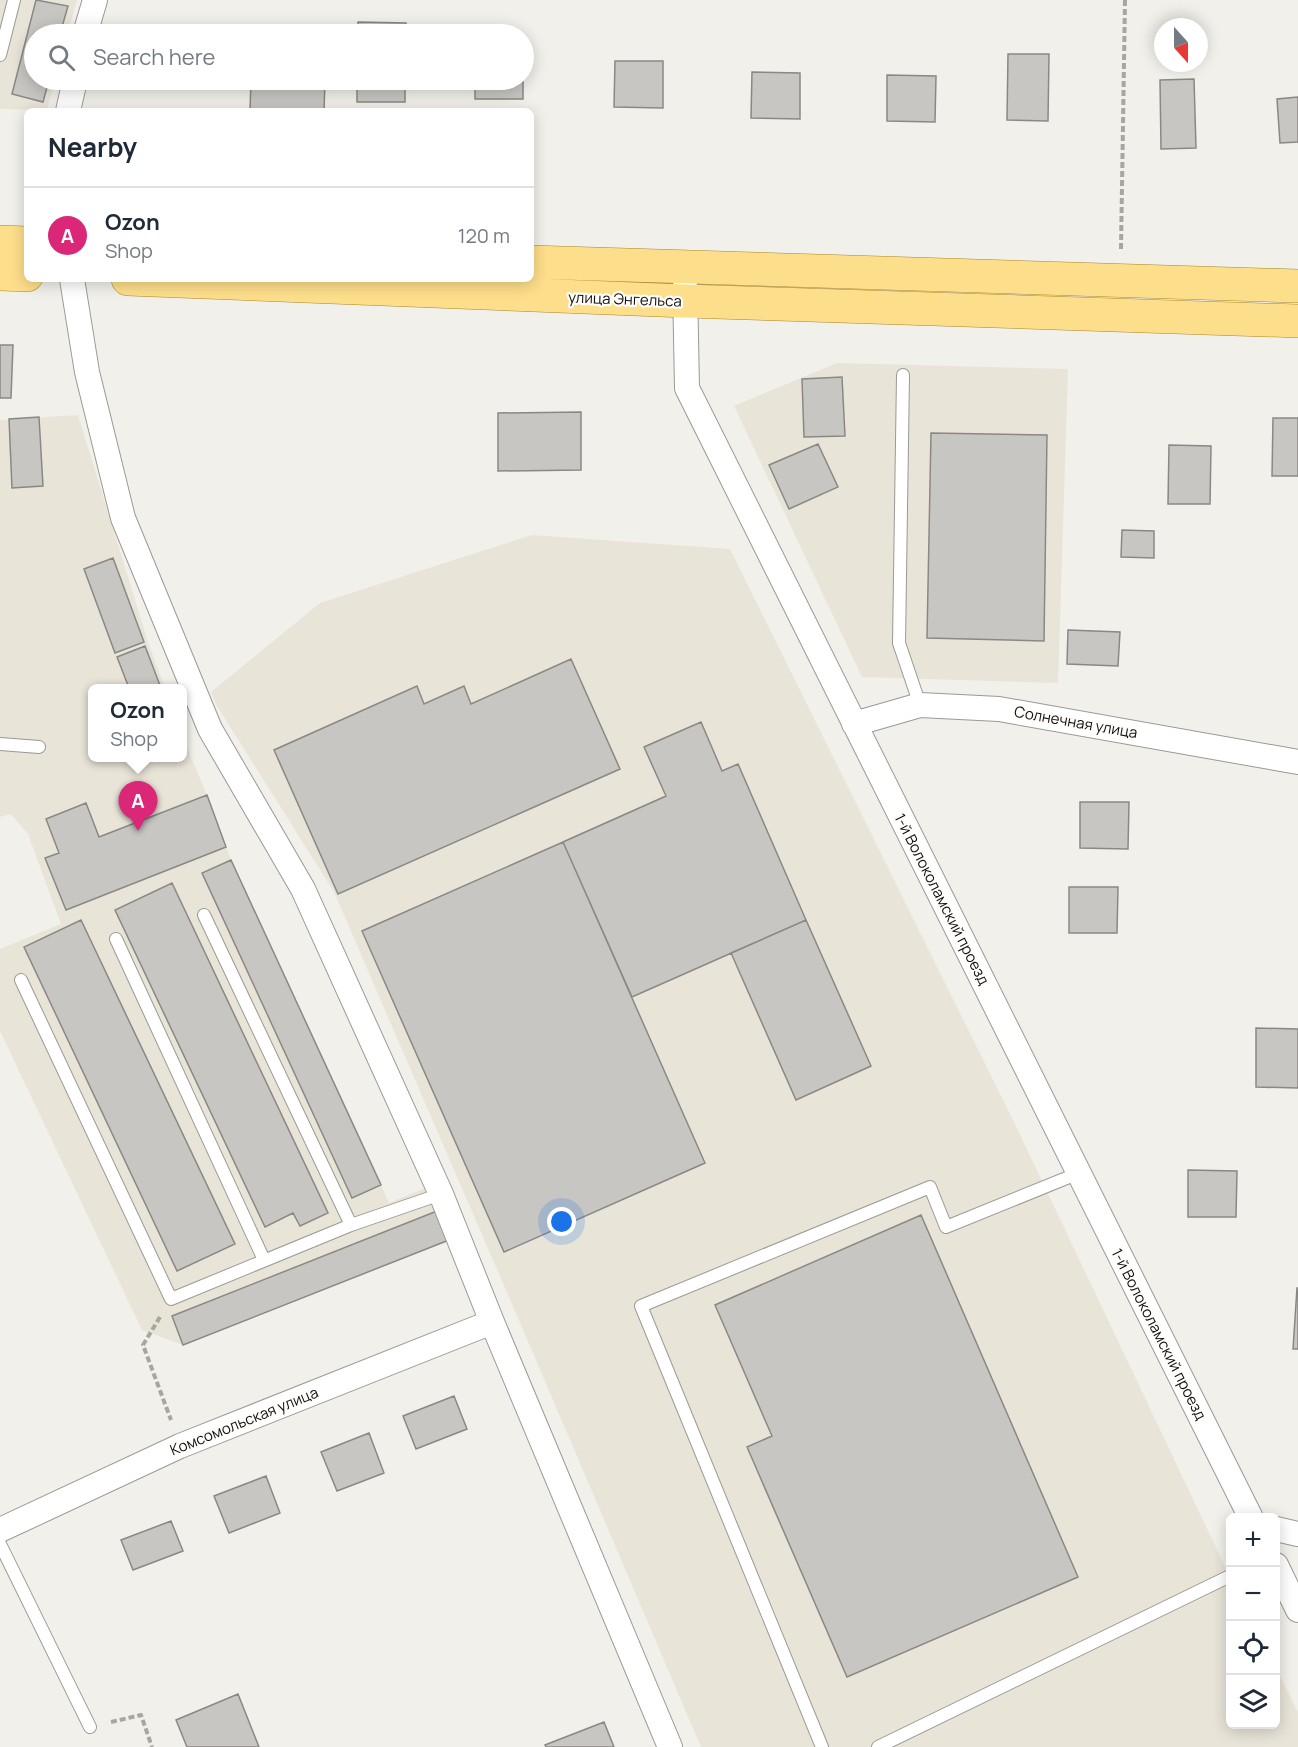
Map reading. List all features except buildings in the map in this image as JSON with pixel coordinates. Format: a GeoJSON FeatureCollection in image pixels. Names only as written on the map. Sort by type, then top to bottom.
{"type":"FeatureCollection","features":[{"type":"Feature","properties":{"kind":"main road"},"geometry":{"type":"LineString","coordinates":[[0,242],[24,243]]}},
{"type":"Feature","properties":{"kind":"main road"},"geometry":{"type":"LineString","coordinates":[[534,262],[1298,286]]}},
{"type":"Feature","properties":{"kind":"main road"},"geometry":{"type":"LineString","coordinates":[[0,274],[24,275]]}},
{"type":"Feature","properties":{"kind":"main road","name":"улица Энгельса"},"geometry":{"type":"LineString","coordinates":[[204,282],[685,301],[1298,321]]}},
{"type":"Feature","properties":{"kind":"street"},"geometry":{"type":"LineString","coordinates":[[88,24],[95,0]]}},
{"type":"Feature","properties":{"kind":"street"},"geometry":{"type":"LineString","coordinates":[[69,108],[73,90]]}},
{"type":"Feature","properties":{"kind":"street","name":"1-й Волоколамский проезд"},"geometry":{"type":"LineString","coordinates":[[684,268],[687,388],[1249,1513]]}},
{"type":"Feature","properties":{"kind":"street"},"geometry":{"type":"LineString","coordinates":[[72,282],[87,372],[123,518],[210,729],[303,889],[441,1194],[492,1322],[670,1747]]}},
{"type":"Feature","properties":{"kind":"street","name":"Солнечная улица"},"geometry":{"type":"LineString","coordinates":[[854,724],[920,705],[999,709],[1298,762]]}},
{"type":"Feature","properties":{"kind":"street","name":"Комсомольская улица"},"geometry":{"type":"LineString","coordinates":[[0,1530],[180,1446],[492,1322]]}},
{"type":"Feature","properties":{"kind":"street"},"geometry":{"type":"LineString","coordinates":[[1280,1530],[1298,1534]]}},
{"type":"Feature","properties":{"kind":"street"},"geometry":{"type":"LineString","coordinates":[[1276,1567],[1298,1610]]}},
{"type":"Feature","properties":{"kind":"lane"},"geometry":{"type":"LineString","coordinates":[[0,55],[14,0]]}},
{"type":"Feature","properties":{"kind":"lane"},"geometry":{"type":"LineString","coordinates":[[903,375],[899,643],[920,705]]}},
{"type":"Feature","properties":{"kind":"lane"},"geometry":{"type":"LineString","coordinates":[[0,744],[39,747]]}},
{"type":"Feature","properties":{"kind":"lane"},"geometry":{"type":"LineString","coordinates":[[204,915],[351,1225]]}},
{"type":"Feature","properties":{"kind":"lane"},"geometry":{"type":"LineString","coordinates":[[116,939],[264,1260]]}},
{"type":"Feature","properties":{"kind":"lane"},"geometry":{"type":"LineString","coordinates":[[21,980],[171,1299],[351,1225],[441,1194]]}},
{"type":"Feature","properties":{"kind":"lane"},"geometry":{"type":"LineString","coordinates":[[822,1747],[641,1306],[930,1187],[946,1227],[1079,1173]]}},
{"type":"Feature","properties":{"kind":"lane"},"geometry":{"type":"LineString","coordinates":[[0,1544],[90,1727]]}},
{"type":"Feature","properties":{"kind":"lane"},"geometry":{"type":"LineString","coordinates":[[878,1747],[1226,1578]]}},
{"type":"Feature","properties":{"kind":"path"},"geometry":{"type":"LineString","coordinates":[[1121,280],[1125,0]]}},
{"type":"Feature","properties":{"kind":"path"},"geometry":{"type":"LineString","coordinates":[[171,1299],[143,1345],[180,1446]]}},
{"type":"Feature","properties":{"kind":"path"},"geometry":{"type":"LineString","coordinates":[[90,1727],[141,1715],[153,1747]]}},
{"type":"Feature","properties":{"kind":"shaded area"},"geometry":{"type":"Polygon","coordinates":[[[0,0],[77,0],[70,24],[24,24],[24,90],[52,90],[48,108],[0,109],[0,0]]]}},
{"type":"Feature","properties":{"kind":"shaded area"},"geometry":{"type":"Polygon","coordinates":[[[837,363],[1068,369],[1058,683],[862,677],[734,406],[837,363]]]}},
{"type":"Feature","properties":{"kind":"shaded area"},"geometry":{"type":"Polygon","coordinates":[[[78,415],[149,645],[164,684],[88,684],[88,762],[187,762],[187,748],[231,860],[389,1203],[425,1188],[449,1240],[183,1345],[142,1330],[0,1031],[0,949],[61,924],[28,834],[11,814],[0,817],[0,420],[78,415]]]}},
{"type":"Feature","properties":{"kind":"shaded area"},"geometry":{"type":"Polygon","coordinates":[[[532,535],[730,549],[1014,1122],[1226,1569],[1226,1729],[1280,1729],[1280,1676],[1298,1712],[1298,1747],[701,1747],[334,892],[217,706],[211,692],[320,603],[532,535]]]}},
{"type":"Feature","properties":{"kind":"place","name":"Ozon"},"geometry":{"type":"Point","coordinates":[138,831]}}]}
